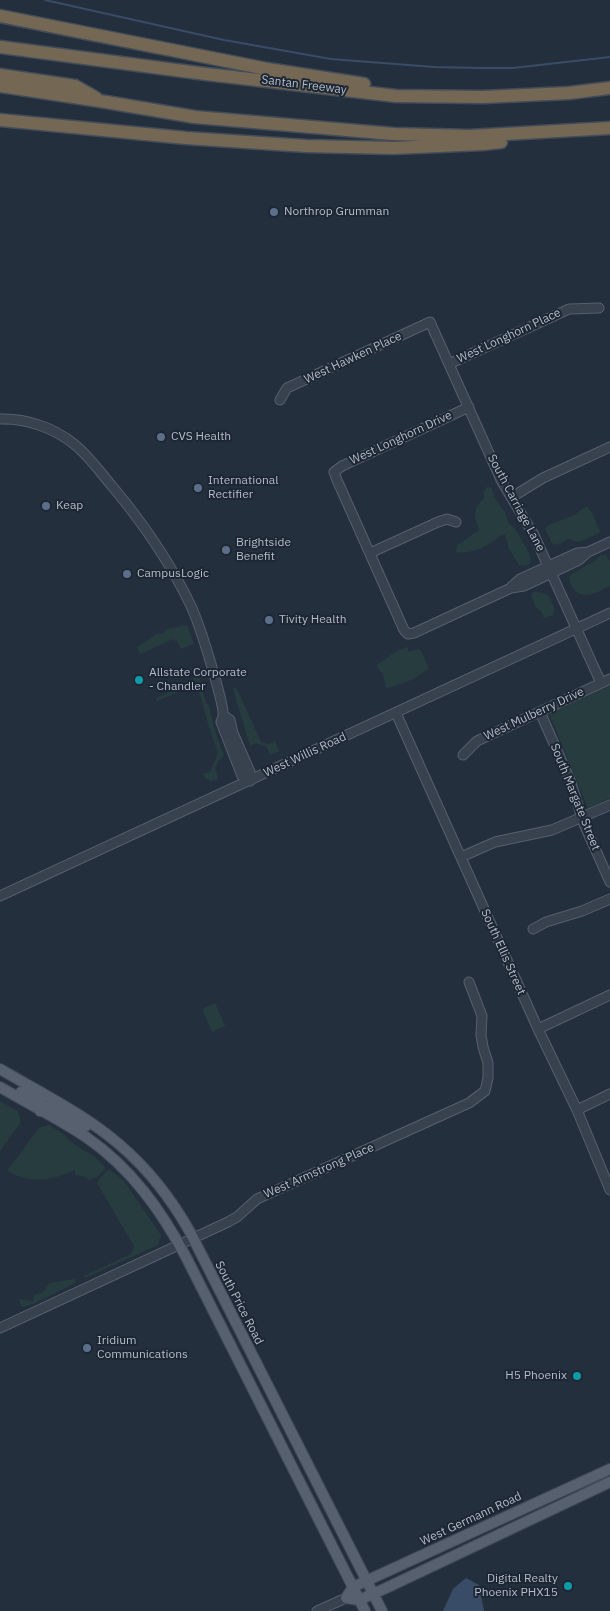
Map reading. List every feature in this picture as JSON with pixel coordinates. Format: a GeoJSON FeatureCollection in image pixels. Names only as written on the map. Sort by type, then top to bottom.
{"type":"FeatureCollection","features":[{"type":"Feature","properties":{"kind":"highway"},"geometry":{"type":"LineString","coordinates":[[0,16],[267,69],[380,86],[483,97]]}},
{"type":"Feature","properties":{"kind":"highway","name":"Santan Freeway"},"geometry":{"type":"LineString","coordinates":[[0,47],[396,96],[483,97],[569,93],[610,88]]}},
{"type":"Feature","properties":{"kind":"highway"},"geometry":{"type":"LineString","coordinates":[[0,53],[43,52]]}},
{"type":"Feature","properties":{"kind":"highway"},"geometry":{"type":"LineString","coordinates":[[0,75],[75,86],[100,101]]}},
{"type":"Feature","properties":{"kind":"highway"},"geometry":{"type":"LineString","coordinates":[[0,86],[195,117],[394,134],[470,136],[610,128]]}},
{"type":"Feature","properties":{"kind":"highway"},"geometry":{"type":"LineString","coordinates":[[0,120],[186,138],[306,146],[393,148],[483,144],[610,128]]}},
{"type":"Feature","properties":{"kind":"main road","name":"South Price Road"},"geometry":{"type":"LineString","coordinates":[[0,1069],[103,1132],[121,1146],[158,1184],[173,1204],[193,1239],[368,1580],[382,1611]]}},
{"type":"Feature","properties":{"kind":"main road"},"geometry":{"type":"LineString","coordinates":[[0,1081],[36,1099],[40,1100],[46,1096]]}},
{"type":"Feature","properties":{"kind":"main road"},"geometry":{"type":"LineString","coordinates":[[0,1087],[87,1138],[110,1155],[129,1173],[160,1212],[180,1245],[365,1611]]}},
{"type":"Feature","properties":{"kind":"main road"},"geometry":{"type":"LineString","coordinates":[[40,1111],[49,1107],[80,1124],[103,1132]]}},
{"type":"Feature","properties":{"kind":"main road","name":"West Germann Road"},"geometry":{"type":"LineString","coordinates":[[346,1598],[354,1587],[368,1580],[610,1469]]}},
{"type":"Feature","properties":{"kind":"main road","name":"West Germann Road"},"geometry":{"type":"LineString","coordinates":[[360,1600],[610,1482]]}},
{"type":"Feature","properties":{"kind":"main road"},"geometry":{"type":"LineString","coordinates":[[346,1598],[360,1600]]}},
{"type":"Feature","properties":{"kind":"street","name":"West Longhorn Place"},"geometry":{"type":"LineString","coordinates":[[450,364],[569,309],[599,308]]}},
{"type":"Feature","properties":{"kind":"street","name":"South Carriage Lane"},"geometry":{"type":"LineString","coordinates":[[430,322],[502,482],[534,535],[576,629],[606,681]]}},
{"type":"Feature","properties":{"kind":"street","name":"West Hawken Place"},"geometry":{"type":"LineString","coordinates":[[280,400],[287,388],[430,322]]}},
{"type":"Feature","properties":{"kind":"street","name":"West Longhorn Drive"},"geometry":{"type":"LineString","coordinates":[[370,554],[334,472],[342,466],[469,407]]}},
{"type":"Feature","properties":{"kind":"street"},"geometry":{"type":"LineString","coordinates":[[0,419],[28,422],[47,428],[76,445],[141,521],[162,552],[192,608],[208,655],[224,715],[230,720],[233,733],[250,772],[250,781]]}},
{"type":"Feature","properties":{"kind":"street"},"geometry":{"type":"LineString","coordinates":[[512,497],[543,478],[610,447]]}},
{"type":"Feature","properties":{"kind":"street"},"geometry":{"type":"LineString","coordinates":[[456,522],[447,519],[442,520],[370,554],[404,630],[408,634],[511,588],[520,579],[550,569],[577,553],[588,552],[610,542]]}},
{"type":"Feature","properties":{"kind":"street","name":"West Willis Road"},"geometry":{"type":"LineString","coordinates":[[0,896],[610,613]]}},
{"type":"Feature","properties":{"kind":"street","name":"West Mulberry Drive"},"geometry":{"type":"LineString","coordinates":[[462,755],[477,741],[606,681]]}},
{"type":"Feature","properties":{"kind":"street","name":"South Margate Street"},"geometry":{"type":"LineString","coordinates":[[540,712],[570,780],[582,818],[610,882]]}},
{"type":"Feature","properties":{"kind":"street","name":"South Ellis Street"},"geometry":{"type":"LineString","coordinates":[[396,713],[538,1029],[577,1110],[610,1190]]}},
{"type":"Feature","properties":{"kind":"street"},"geometry":{"type":"LineString","coordinates":[[460,857],[495,842],[552,830],[610,805]]}},
{"type":"Feature","properties":{"kind":"street"},"geometry":{"type":"LineString","coordinates":[[533,929],[546,922],[582,912],[610,899]]}},
{"type":"Feature","properties":{"kind":"street","name":"West Armstrong Place"},"geometry":{"type":"LineString","coordinates":[[0,1328],[237,1217],[257,1199],[469,1103],[485,1091],[488,1078],[488,1063],[482,1047],[482,1016],[468,982]]}},
{"type":"Feature","properties":{"kind":"street"},"geometry":{"type":"LineString","coordinates":[[538,1029],[610,995]]}},
{"type":"Feature","properties":{"kind":"street"},"geometry":{"type":"LineString","coordinates":[[577,1110],[610,1094]]}},
{"type":"Feature","properties":{"kind":"street","name":"West Germann Road"},"geometry":{"type":"LineString","coordinates":[[317,1611],[346,1598]]}},
{"type":"Feature","properties":{"kind":"green space"},"geometry":{"type":"Polygon","coordinates":[[[487,487],[492,488],[494,497],[505,512],[508,522],[515,529],[528,551],[531,559],[530,563],[526,566],[519,565],[509,549],[505,534],[477,550],[456,552],[457,545],[479,531],[475,513],[477,506],[484,498],[484,491],[487,487]]]}},
{"type":"Feature","properties":{"kind":"green space"},"geometry":{"type":"Polygon","coordinates":[[[585,507],[588,507],[592,513],[600,532],[578,542],[568,539],[557,545],[552,543],[546,531],[547,526],[576,514],[585,507]]]}},
{"type":"Feature","properties":{"kind":"green space"},"geometry":{"type":"Polygon","coordinates":[[[601,555],[606,555],[610,561],[610,586],[585,595],[574,590],[569,576],[601,555]]]}},
{"type":"Feature","properties":{"kind":"green space"},"geometry":{"type":"Polygon","coordinates":[[[534,591],[546,594],[549,597],[555,609],[553,615],[543,617],[542,613],[535,606],[531,595],[534,591]]]}},
{"type":"Feature","properties":{"kind":"green space"},"geometry":{"type":"Polygon","coordinates":[[[187,625],[194,644],[181,649],[178,642],[173,639],[140,654],[137,647],[157,634],[163,634],[167,629],[187,625]]]}},
{"type":"Feature","properties":{"kind":"green space"},"geometry":{"type":"Polygon","coordinates":[[[408,647],[408,652],[419,649],[421,651],[429,669],[411,680],[388,688],[386,687],[383,674],[377,665],[398,650],[408,647]]]}},
{"type":"Feature","properties":{"kind":"green space"},"geometry":{"type":"Polygon","coordinates":[[[197,667],[206,703],[209,706],[214,728],[224,756],[219,760],[215,768],[218,779],[210,782],[209,779],[206,780],[203,774],[210,772],[218,753],[199,691],[196,687],[192,686],[157,701],[156,698],[192,682],[194,678],[189,669],[197,667]]]}},
{"type":"Feature","properties":{"kind":"green space"},"geometry":{"type":"Polygon","coordinates":[[[610,685],[610,798],[588,808],[549,713],[610,685]]]}},
{"type":"Feature","properties":{"kind":"green space"},"geometry":{"type":"Polygon","coordinates":[[[236,687],[261,742],[269,744],[275,741],[279,751],[270,755],[266,746],[256,743],[250,746],[233,689],[236,687]]]}},
{"type":"Feature","properties":{"kind":"green space"},"geometry":{"type":"Polygon","coordinates":[[[215,1003],[225,1026],[212,1032],[202,1009],[215,1003]]]}},
{"type":"Feature","properties":{"kind":"green space"},"geometry":{"type":"Polygon","coordinates":[[[0,1101],[18,1111],[21,1122],[0,1151],[0,1101]]]}},
{"type":"Feature","properties":{"kind":"green space"},"geometry":{"type":"Polygon","coordinates":[[[49,1125],[62,1133],[75,1145],[95,1157],[105,1169],[96,1178],[90,1180],[83,1176],[75,1175],[75,1170],[58,1177],[41,1180],[24,1178],[7,1171],[39,1128],[49,1125]]]}},
{"type":"Feature","properties":{"kind":"green space"},"geometry":{"type":"Polygon","coordinates":[[[110,1170],[124,1181],[161,1235],[158,1245],[85,1278],[83,1275],[131,1254],[134,1246],[97,1183],[110,1170]]]}},
{"type":"Feature","properties":{"kind":"green space"},"geometry":{"type":"Polygon","coordinates":[[[75,1279],[75,1283],[33,1304],[22,1307],[18,1299],[33,1301],[34,1295],[44,1292],[49,1283],[75,1279]]]}},
{"type":"Feature","properties":{"kind":"water"},"geometry":{"type":"Polygon","coordinates":[[[466,1578],[479,1585],[484,1611],[443,1611],[453,1589],[466,1578]]]}},
{"type":"Feature","properties":{"kind":"waterway"},"geometry":{"type":"LineString","coordinates":[[45,0],[224,40],[331,59],[434,67],[513,68],[610,57]]}},
{"type":"Feature","properties":{"kind":"place","name":"Northrop Grumman"},"geometry":{"type":"Point","coordinates":[274,212]}},
{"type":"Feature","properties":{"kind":"place","name":"CVS Health"},"geometry":{"type":"Point","coordinates":[161,437]}},
{"type":"Feature","properties":{"kind":"place","name":"International Rectifier"},"geometry":{"type":"Point","coordinates":[198,488]}},
{"type":"Feature","properties":{"kind":"place","name":"Keap"},"geometry":{"type":"Point","coordinates":[46,506]}},
{"type":"Feature","properties":{"kind":"place","name":"Brightside Benefit"},"geometry":{"type":"Point","coordinates":[226,550]}},
{"type":"Feature","properties":{"kind":"place","name":"CampusLogic"},"geometry":{"type":"Point","coordinates":[127,574]}},
{"type":"Feature","properties":{"kind":"place","name":"Tivity Health"},"geometry":{"type":"Point","coordinates":[269,620]}},
{"type":"Feature","properties":{"kind":"place","name":"Allstate Corporate - Chandler"},"geometry":{"type":"Point","coordinates":[139,680]}},
{"type":"Feature","properties":{"kind":"place","name":"Iridium Communications"},"geometry":{"type":"Point","coordinates":[87,1348]}},
{"type":"Feature","properties":{"kind":"place","name":"H5 Phoenix"},"geometry":{"type":"Point","coordinates":[577,1376]}},
{"type":"Feature","properties":{"kind":"place","name":"Digital Realty Phoenix PHX15"},"geometry":{"type":"Point","coordinates":[568,1586]}}]}
